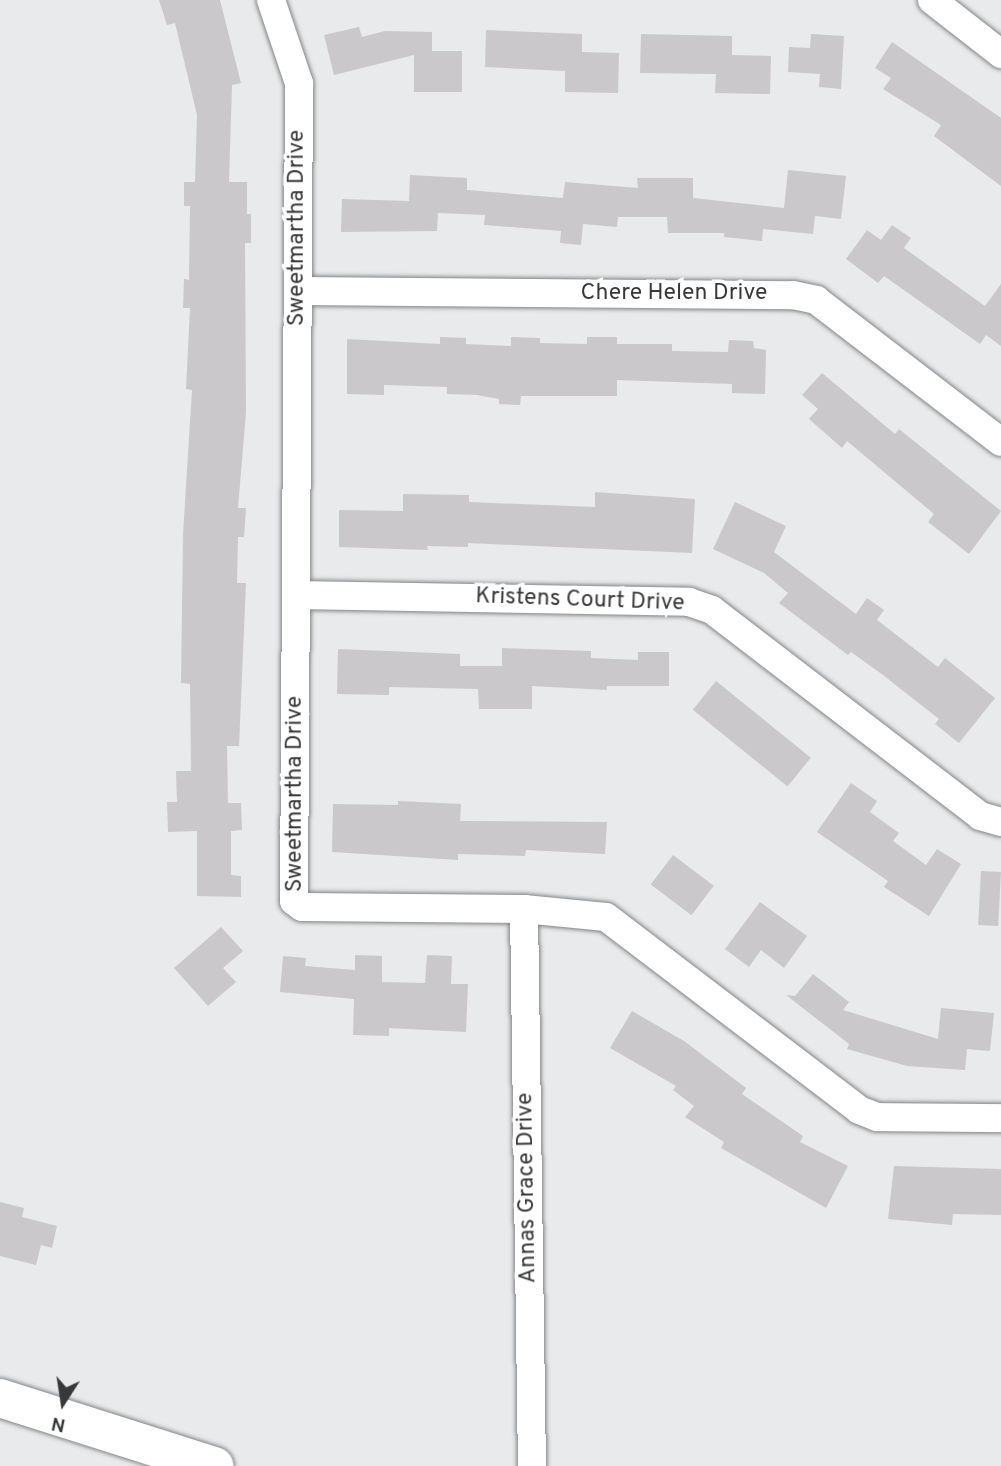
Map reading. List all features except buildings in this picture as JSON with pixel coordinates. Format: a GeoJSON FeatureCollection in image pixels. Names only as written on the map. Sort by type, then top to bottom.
{"type":"FeatureCollection","features":[{"type":"Feature","properties":{"kind":"main road"},"geometry":{"type":"LineString","coordinates":[[0,1398],[214,1466]]}},
{"type":"Feature","properties":{"kind":"street","name":"Sweetmartha Drive"},"geometry":{"type":"LineString","coordinates":[[271,0],[299,83],[294,901],[302,907],[524,909],[606,917],[859,1110],[877,1117],[1001,1118]]}},
{"type":"Feature","properties":{"kind":"street"},"geometry":{"type":"LineString","coordinates":[[932,0],[1001,54]]}},
{"type":"Feature","properties":{"kind":"street","name":"Chere Helen Drive"},"geometry":{"type":"LineString","coordinates":[[298,291],[793,295],[816,300],[1001,442]]}},
{"type":"Feature","properties":{"kind":"street","name":"Kristens Court Drive"},"geometry":{"type":"LineString","coordinates":[[296,595],[689,602],[712,610],[981,816],[1001,822]]}},
{"type":"Feature","properties":{"kind":"street","name":"Annas Grace Drive"},"geometry":{"type":"LineString","coordinates":[[524,909],[531,1466]]}}]}
